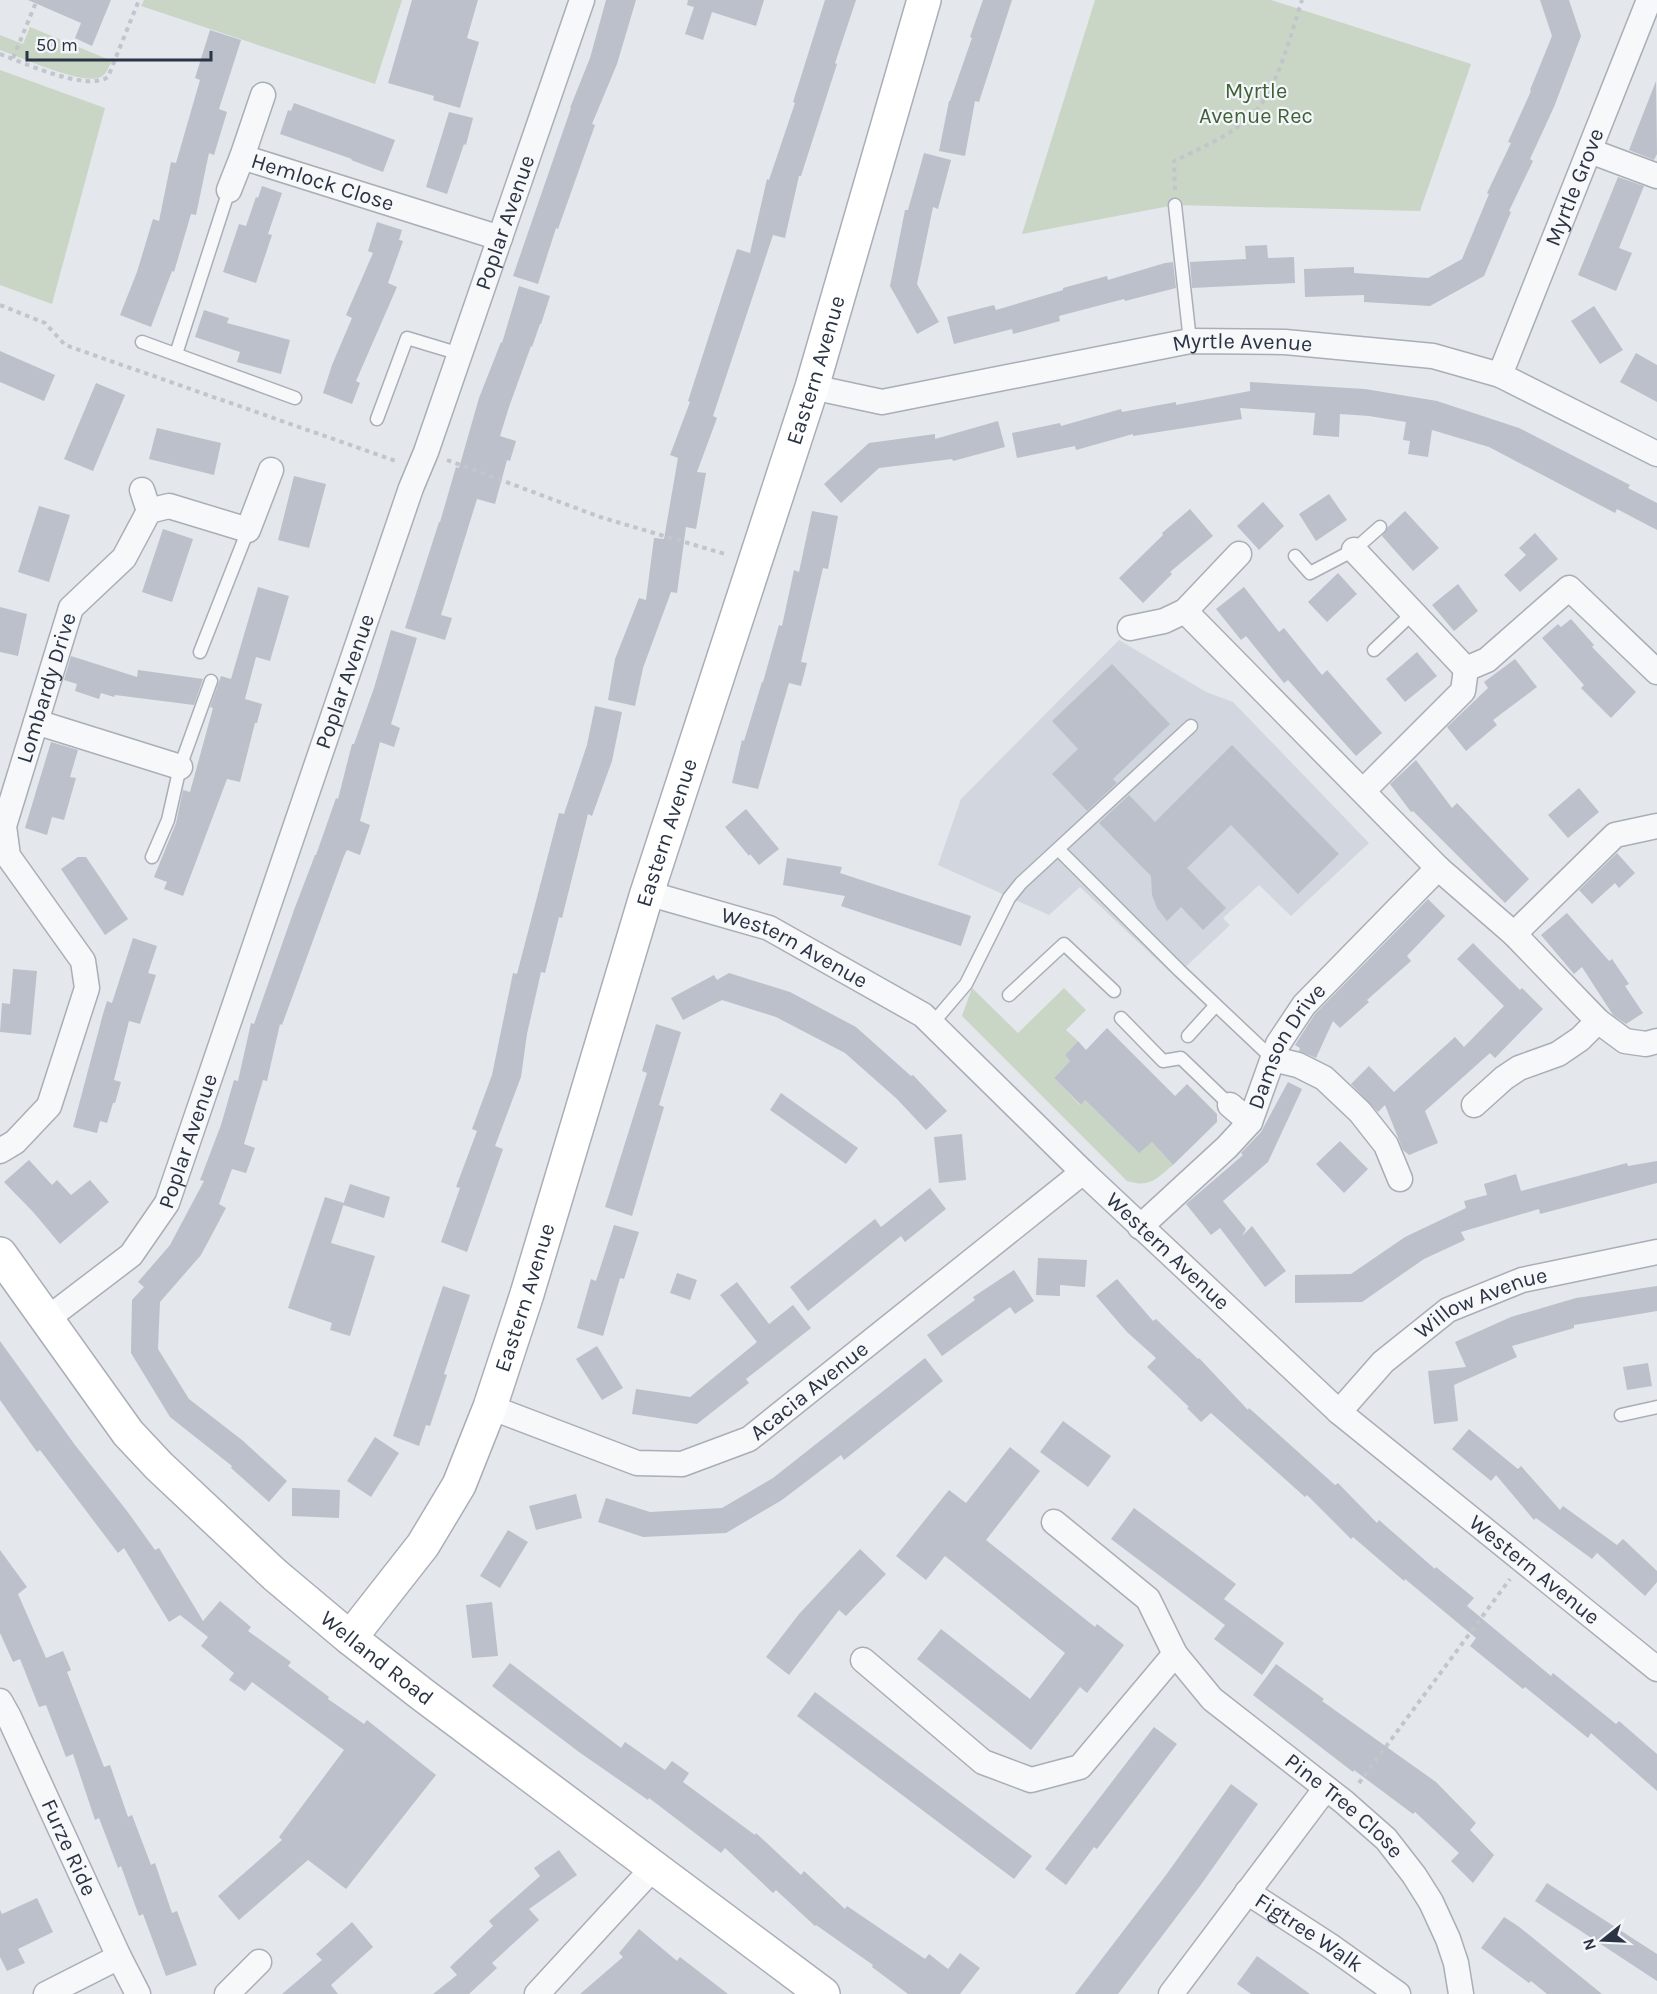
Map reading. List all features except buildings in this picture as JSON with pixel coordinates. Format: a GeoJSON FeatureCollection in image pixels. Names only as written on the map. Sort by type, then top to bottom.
{"type":"FeatureCollection","features":[{"type":"Feature","properties":{"kind":"street","name":"Poplar Avenue"},"geometry":{"type":"LineString","coordinates":[[47,1319],[130,1255],[167,1203],[411,488],[426,452],[582,0]]}},
{"type":"Feature","properties":{"kind":"street","name":"Eastern Avenue"},"geometry":{"type":"LineString","coordinates":[[350,1638],[423,1545],[459,1485],[490,1407],[527,1294],[646,893],[812,387],[924,0]]}},
{"type":"Feature","properties":{"kind":"street","name":"Myrtle Grove"},"geometry":{"type":"LineString","coordinates":[[1500,375],[1649,0]]}},
{"type":"Feature","properties":{"kind":"street"},"geometry":{"type":"LineString","coordinates":[[242,157],[263,94]]}},
{"type":"Feature","properties":{"kind":"street"},"geometry":{"type":"LineString","coordinates":[[1590,151],[1657,176]]}},
{"type":"Feature","properties":{"kind":"street","name":"Hemlock Close"},"geometry":{"type":"LineString","coordinates":[[229,190],[242,157],[500,238]]}},
{"type":"Feature","properties":{"kind":"street","name":"Myrtle Avenue"},"geometry":{"type":"LineString","coordinates":[[812,387],[882,402],[1190,341],[1285,342],[1433,356],[1500,375],[1657,454]]}},
{"type":"Feature","properties":{"kind":"street"},"geometry":{"type":"LineString","coordinates":[[249,530],[271,470]]}},
{"type":"Feature","properties":{"kind":"street","name":"Lombardy Drive"},"geometry":{"type":"LineString","coordinates":[[0,1151],[15,1142],[49,1106],[87,988],[83,961],[8,856],[4,825],[71,608],[124,558],[146,501],[249,530]]}},
{"type":"Feature","properties":{"kind":"street"},"geometry":{"type":"LineString","coordinates":[[1354,550],[1466,669]]}},
{"type":"Feature","properties":{"kind":"street"},"geometry":{"type":"LineString","coordinates":[[1130,628],[1164,621],[1185,611],[1239,554]]}},
{"type":"Feature","properties":{"kind":"street"},"geometry":{"type":"LineString","coordinates":[[1466,669],[1487,660],[1569,588],[1657,672]]}},
{"type":"Feature","properties":{"kind":"street"},"geometry":{"type":"LineString","coordinates":[[1185,611],[1364,790],[1438,868],[1514,934],[1598,1021],[1625,1041],[1646,1044],[1657,1041]]}},
{"type":"Feature","properties":{"kind":"street"},"geometry":{"type":"LineString","coordinates":[[1364,790],[1463,691],[1466,669]]}},
{"type":"Feature","properties":{"kind":"street"},"geometry":{"type":"LineString","coordinates":[[36,722],[180,767]]}},
{"type":"Feature","properties":{"kind":"street"},"geometry":{"type":"LineString","coordinates":[[1514,934],[1615,835],[1657,826]]}},
{"type":"Feature","properties":{"kind":"street","name":"Damson Drive"},"geometry":{"type":"LineString","coordinates":[[1140,1227],[1227,1147],[1250,1122],[1278,1044],[1304,1005],[1438,868]]}},
{"type":"Feature","properties":{"kind":"street","name":"Western Avenue"},"geometry":{"type":"LineString","coordinates":[[646,893],[770,928],[923,1015],[1140,1227],[1339,1412],[1657,1669]]}},
{"type":"Feature","properties":{"kind":"street"},"geometry":{"type":"LineString","coordinates":[[1474,1105],[1504,1078],[1520,1068],[1558,1054],[1580,1039],[1598,1021]]}},
{"type":"Feature","properties":{"kind":"street"},"geometry":{"type":"LineString","coordinates":[[1273,1059],[1298,1065],[1324,1078],[1360,1112],[1386,1145],[1400,1179]]}},
{"type":"Feature","properties":{"kind":"street"},"geometry":{"type":"LineString","coordinates":[[1230,1105],[1250,1122]]}},
{"type":"Feature","properties":{"kind":"street","name":"Acacia Avenue"},"geometry":{"type":"LineString","coordinates":[[490,1407],[637,1463],[682,1464],[749,1440],[1083,1172]]}},
{"type":"Feature","properties":{"kind":"street","name":"Willow Avenue"},"geometry":{"type":"LineString","coordinates":[[1339,1412],[1383,1362],[1448,1310],[1522,1280],[1657,1252]]}},
{"type":"Feature","properties":{"kind":"street","name":"Welland Road"},"geometry":{"type":"LineString","coordinates":[[0,1254],[128,1433],[159,1466],[276,1575],[350,1638],[423,1695],[823,1994]]}},
{"type":"Feature","properties":{"kind":"street","name":"Pine Tree Close"},"geometry":{"type":"LineString","coordinates":[[1054,1522],[1148,1599],[1175,1654],[1212,1699],[1335,1795],[1386,1839],[1414,1875],[1431,1902],[1453,1953],[1461,1994]]}},
{"type":"Feature","properties":{"kind":"street"},"geometry":{"type":"LineString","coordinates":[[863,1660],[983,1762],[1031,1780],[1080,1767],[1175,1654]]}},
{"type":"Feature","properties":{"kind":"street","name":"Furze Ride"},"geometry":{"type":"LineString","coordinates":[[3,1713],[138,1994]]}},
{"type":"Feature","properties":{"kind":"street","name":"Figtree Walk"},"geometry":{"type":"LineString","coordinates":[[1171,1994],[1247,1892],[1335,1795]]}},
{"type":"Feature","properties":{"kind":"street"},"geometry":{"type":"LineString","coordinates":[[537,1994],[654,1867]]}},
{"type":"Feature","properties":{"kind":"street","name":"Figtree Walk"},"geometry":{"type":"LineString","coordinates":[[1247,1892],[1329,1945],[1398,1994]]}},
{"type":"Feature","properties":{"kind":"street"},"geometry":{"type":"LineString","coordinates":[[46,1994],[119,1957]]}},
{"type":"Feature","properties":{"kind":"street"},"geometry":{"type":"LineString","coordinates":[[227,1994],[259,1962]]}},
{"type":"Feature","properties":{"kind":"lane","name":"Hemlock Close"},"geometry":{"type":"LineString","coordinates":[[176,354],[229,190]]}},
{"type":"Feature","properties":{"kind":"lane"},"geometry":{"type":"LineString","coordinates":[[1175,206],[1190,341]]}},
{"type":"Feature","properties":{"kind":"lane"},"geometry":{"type":"LineString","coordinates":[[377,419],[407,338],[459,354]]}},
{"type":"Feature","properties":{"kind":"lane"},"geometry":{"type":"LineString","coordinates":[[142,342],[295,398]]}},
{"type":"Feature","properties":{"kind":"lane"},"geometry":{"type":"LineString","coordinates":[[1295,555],[1310,573],[1354,550],[1380,527]]}},
{"type":"Feature","properties":{"kind":"lane"},"geometry":{"type":"LineString","coordinates":[[200,652],[249,530]]}},
{"type":"Feature","properties":{"kind":"lane"},"geometry":{"type":"LineString","coordinates":[[1374,650],[1413,613]]}},
{"type":"Feature","properties":{"kind":"lane"},"geometry":{"type":"LineString","coordinates":[[152,857],[168,820],[180,767],[211,681]]}},
{"type":"Feature","properties":{"kind":"lane"},"geometry":{"type":"LineString","coordinates":[[932,1024],[966,984],[1009,898],[1021,883],[1191,726]]}},
{"type":"Feature","properties":{"kind":"lane"},"geometry":{"type":"LineString","coordinates":[[1058,849],[1273,1059]]}},
{"type":"Feature","properties":{"kind":"lane"},"geometry":{"type":"LineString","coordinates":[[1009,995],[1064,944],[1114,991]]}},
{"type":"Feature","properties":{"kind":"lane"},"geometry":{"type":"LineString","coordinates":[[1188,1036],[1216,1005]]}},
{"type":"Feature","properties":{"kind":"lane"},"geometry":{"type":"LineString","coordinates":[[1121,1018],[1163,1061],[1181,1058],[1230,1105]]}},
{"type":"Feature","properties":{"kind":"lane"},"geometry":{"type":"LineString","coordinates":[[1621,1415],[1657,1407]]}},
{"type":"Feature","properties":{"kind":"path"},"geometry":{"type":"LineString","coordinates":[[13,58],[37,0]]}},
{"type":"Feature","properties":{"kind":"path"},"geometry":{"type":"LineString","coordinates":[[0,54],[79,82],[102,82],[108,77],[140,0]]}},
{"type":"Feature","properties":{"kind":"path"},"geometry":{"type":"LineString","coordinates":[[1175,206],[1174,161],[1218,139],[1253,114],[1266,97],[1276,76],[1302,0]]}},
{"type":"Feature","properties":{"kind":"path"},"geometry":{"type":"LineString","coordinates":[[0,304],[45,323],[65,345],[398,462],[403,441],[426,452],[600,517],[724,554]]}},
{"type":"Feature","properties":{"kind":"path"},"geometry":{"type":"LineString","coordinates":[[1335,1795],[1524,1561]]}},
{"type":"Feature","properties":{"kind":"shaded area"},"geometry":{"type":"Polygon","coordinates":[[[1119,640],[1206,692],[1233,702],[1369,843],[1291,916],[1259,885],[1223,918],[1230,925],[1175,977],[1080,887],[1049,915],[938,865],[961,799],[1119,640]]]}},
{"type":"Feature","properties":{"kind":"green space"},"geometry":{"type":"Polygon","coordinates":[[[144,0],[402,0],[375,84],[141,6],[144,0]]]}},
{"type":"Feature","properties":{"kind":"green space","name":"Myrtle Avenue Rec"},"geometry":{"type":"Polygon","coordinates":[[[1095,0],[1271,0],[1471,64],[1420,211],[1175,205],[1022,234],[1095,0]]]}},
{"type":"Feature","properties":{"kind":"green space"},"geometry":{"type":"Polygon","coordinates":[[[30,27],[112,61],[103,75],[89,79],[50,69],[0,50],[0,35],[23,44],[30,27]]]}},
{"type":"Feature","properties":{"kind":"green space"},"geometry":{"type":"Polygon","coordinates":[[[0,70],[105,108],[52,304],[0,285],[0,70]]]}},
{"type":"Feature","properties":{"kind":"green space"},"geometry":{"type":"Polygon","coordinates":[[[972,988],[1018,1033],[1064,988],[1086,1010],[1066,1030],[1078,1041],[1065,1055],[1070,1061],[1054,1078],[1080,1105],[1085,1100],[1138,1152],[1152,1142],[1173,1165],[1147,1183],[1127,1181],[962,1016],[972,988]]]}}]}
